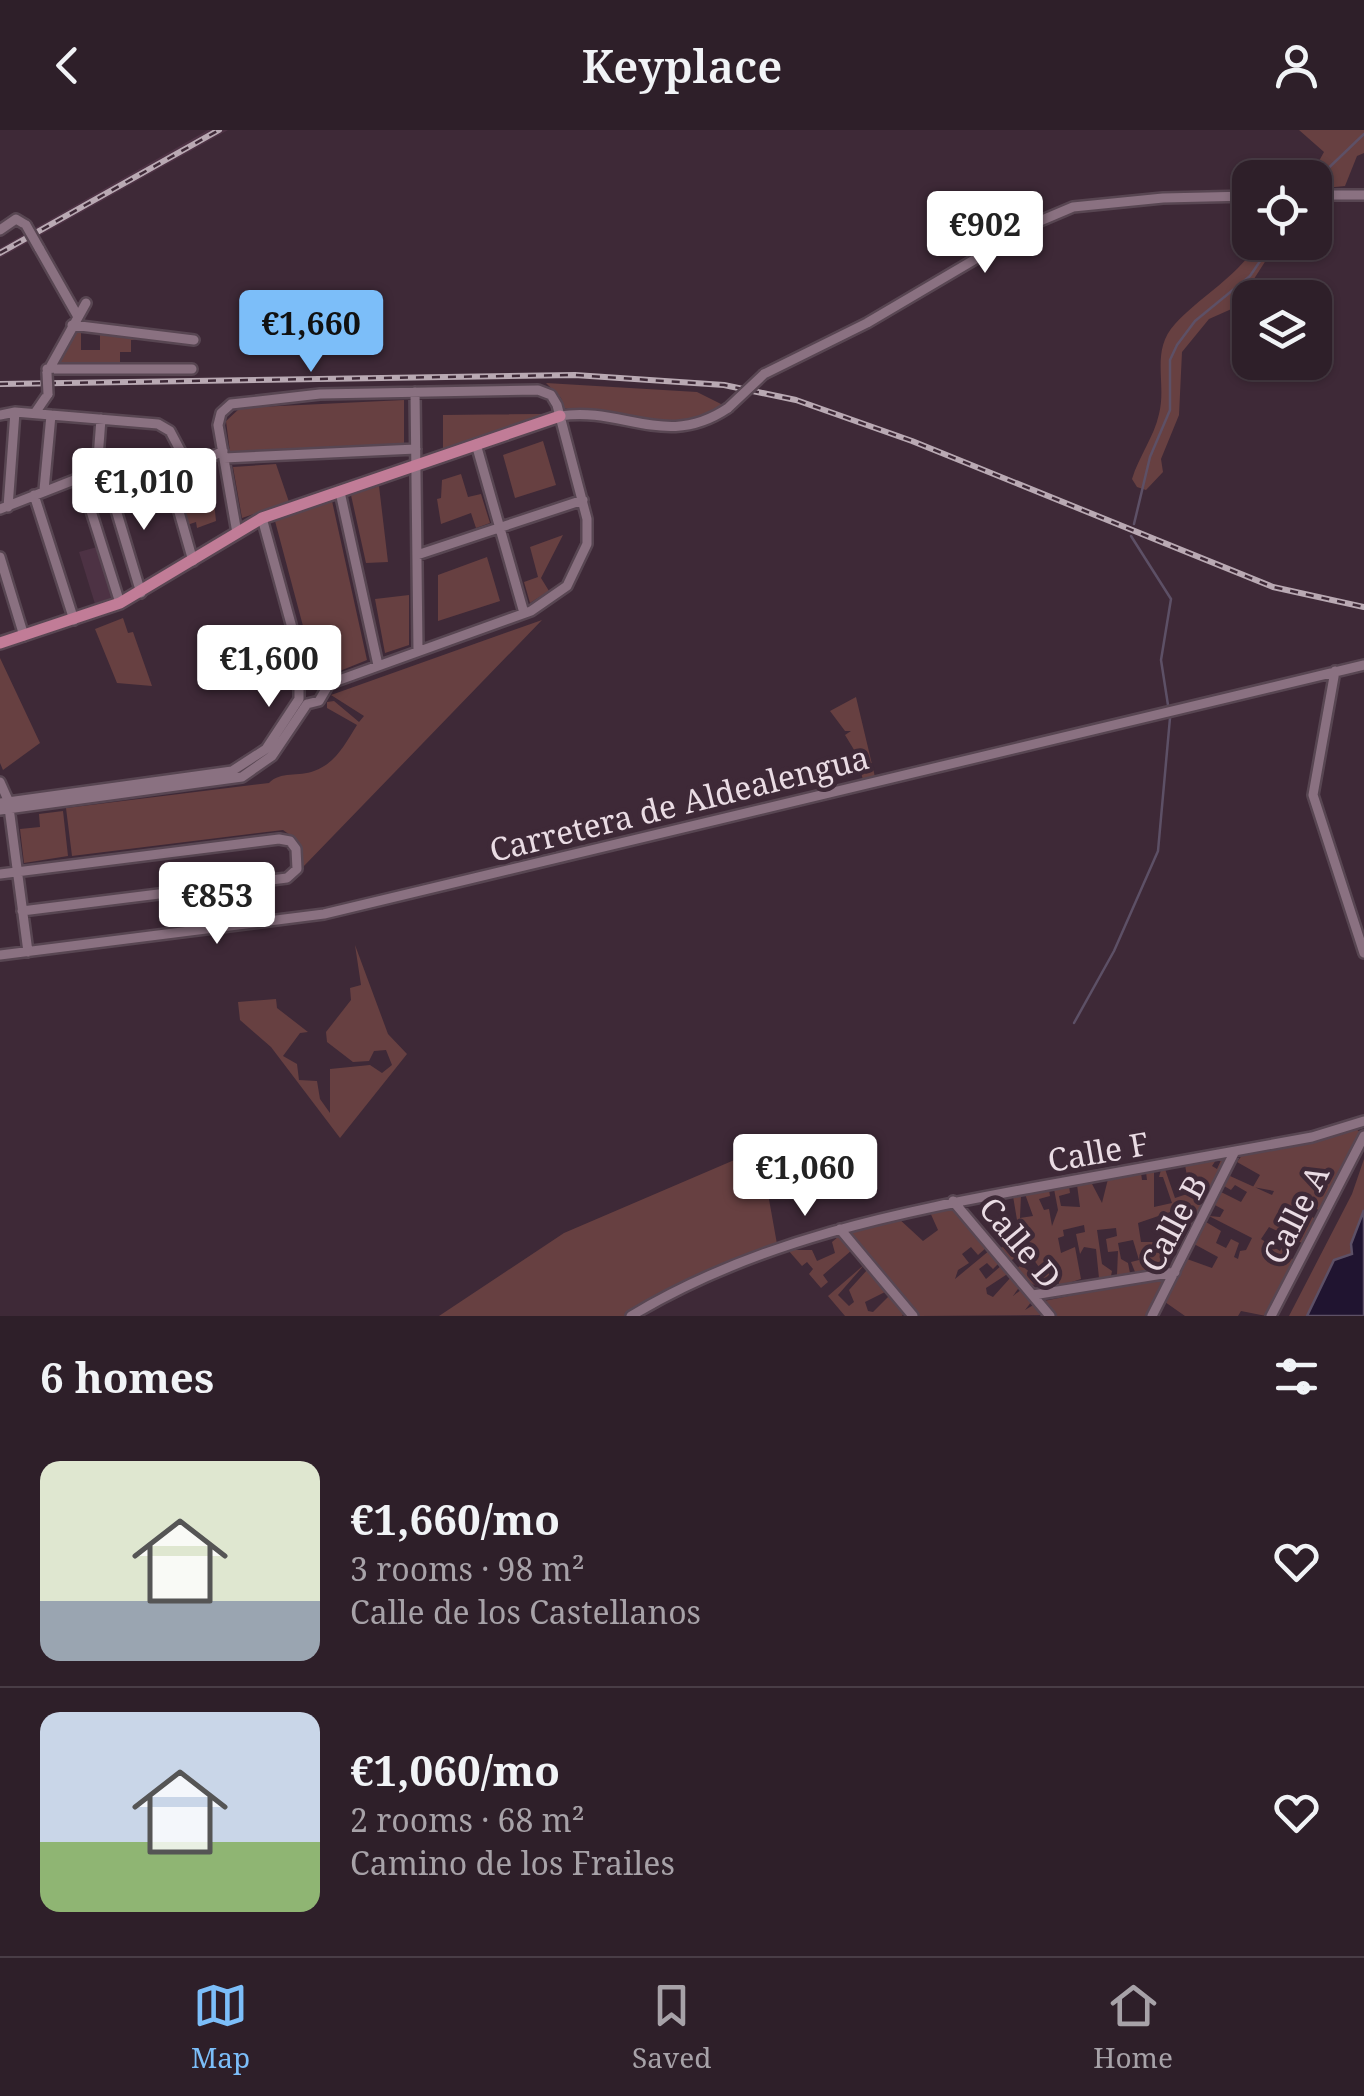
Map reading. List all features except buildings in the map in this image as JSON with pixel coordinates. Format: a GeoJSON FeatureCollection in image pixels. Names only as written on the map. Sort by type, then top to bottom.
{"type":"FeatureCollection","features":[{"type":"Feature","properties":{"kind":"main road"},"geometry":{"type":"LineString","coordinates":[[0,643],[74,620],[141,593],[262,518],[560,416]]}},
{"type":"Feature","properties":{"kind":"street"},"geometry":{"type":"LineString","coordinates":[[1332,195],[1364,195]]}},
{"type":"Feature","properties":{"kind":"street"},"geometry":{"type":"LineString","coordinates":[[560,416],[594,414],[674,429],[697,424],[728,408],[764,374],[867,323],[1058,212],[1090,203],[1232,196]]}},
{"type":"Feature","properties":{"kind":"street"},"geometry":{"type":"LineString","coordinates":[[0,230],[23,222],[75,320]]}},
{"type":"Feature","properties":{"kind":"street"},"geometry":{"type":"LineString","coordinates":[[34,413],[48,394],[47,372],[86,303]]}},
{"type":"Feature","properties":{"kind":"street"},"geometry":{"type":"LineString","coordinates":[[75,320],[194,340]]}},
{"type":"Feature","properties":{"kind":"street"},"geometry":{"type":"LineString","coordinates":[[47,372],[192,368]]}},
{"type":"Feature","properties":{"kind":"street"},"geometry":{"type":"LineString","coordinates":[[237,532],[218,425],[223,409],[240,401],[538,390],[551,395],[560,416],[583,500],[587,544],[574,576],[553,599],[524,614],[329,684],[315,704],[303,702]]}},
{"type":"Feature","properties":{"kind":"street"},"geometry":{"type":"LineString","coordinates":[[415,392],[418,650]]}},
{"type":"Feature","properties":{"kind":"street"},"geometry":{"type":"LineString","coordinates":[[4,508],[14,412]]}},
{"type":"Feature","properties":{"kind":"street"},"geometry":{"type":"LineString","coordinates":[[0,415],[34,413],[166,427],[189,467]]}},
{"type":"Feature","properties":{"kind":"street"},"geometry":{"type":"LineString","coordinates":[[51,415],[39,492],[74,620]]}},
{"type":"Feature","properties":{"kind":"street"},"geometry":{"type":"LineString","coordinates":[[100,419],[106,471],[141,593]]}},
{"type":"Feature","properties":{"kind":"street"},"geometry":{"type":"LineString","coordinates":[[476,444],[524,614]]}},
{"type":"Feature","properties":{"kind":"street"},"geometry":{"type":"LineString","coordinates":[[4,508],[80,476],[106,471],[169,477],[223,454],[416,449]]}},
{"type":"Feature","properties":{"kind":"street"},"geometry":{"type":"LineString","coordinates":[[80,476],[120,603]]}},
{"type":"Feature","properties":{"kind":"street"},"geometry":{"type":"LineString","coordinates":[[169,477],[192,561]]}},
{"type":"Feature","properties":{"kind":"street"},"geometry":{"type":"LineString","coordinates":[[340,492],[378,665]]}},
{"type":"Feature","properties":{"kind":"street"},"geometry":{"type":"LineString","coordinates":[[417,555],[583,500]]}},
{"type":"Feature","properties":{"kind":"street"},"geometry":{"type":"LineString","coordinates":[[262,518],[312,680],[322,694]]}},
{"type":"Feature","properties":{"kind":"street"},"geometry":{"type":"LineString","coordinates":[[0,557],[24,636]]}},
{"type":"Feature","properties":{"kind":"street","name":"Carretera de Aldealengua"},"geometry":{"type":"LineString","coordinates":[[0,955],[324,914],[1364,665]]}},
{"type":"Feature","properties":{"kind":"street"},"geometry":{"type":"LineString","coordinates":[[1335,671],[1313,795],[1364,953]]}},
{"type":"Feature","properties":{"kind":"street"},"geometry":{"type":"LineString","coordinates":[[4,806],[242,777],[272,756],[303,702],[299,684],[312,680],[329,684]]}},
{"type":"Feature","properties":{"kind":"street"},"geometry":{"type":"LineString","coordinates":[[0,782],[28,952]]}},
{"type":"Feature","properties":{"kind":"street"},"geometry":{"type":"LineString","coordinates":[[0,874],[279,839],[292,842],[297,856],[297,869],[286,878],[22,911]]}},
{"type":"Feature","properties":{"kind":"street","name":"Calle F"},"geometry":{"type":"LineString","coordinates":[[632,1316],[730,1265],[840,1229],[954,1201],[1312,1137],[1364,1121]]}},
{"type":"Feature","properties":{"kind":"street","name":"Calle A"},"geometry":{"type":"LineString","coordinates":[[1271,1316],[1364,1136]]}},
{"type":"Feature","properties":{"kind":"street","name":"Calle B"},"geometry":{"type":"LineString","coordinates":[[1152,1316],[1235,1151]]}},
{"type":"Feature","properties":{"kind":"street","name":"Calle D"},"geometry":{"type":"LineString","coordinates":[[954,1201],[1050,1316]]}},
{"type":"Feature","properties":{"kind":"street"},"geometry":{"type":"LineString","coordinates":[[840,1229],[914,1316]]}},
{"type":"Feature","properties":{"kind":"street"},"geometry":{"type":"LineString","coordinates":[[1033,1296],[1176,1272]]}},
{"type":"Feature","properties":{"kind":"shaded area"},"geometry":{"type":"Polygon","coordinates":[[[208,130],[228,130],[0,258],[0,248],[208,130]]]}},
{"type":"Feature","properties":{"kind":"shaded area"},"geometry":{"type":"Polygon","coordinates":[[[1299,130],[1364,130],[1364,153],[1357,156],[1345,186],[1332,187],[1332,160],[1320,160],[1324,152],[1299,130]]]}},
{"type":"Feature","properties":{"kind":"shaded area"},"geometry":{"type":"Polygon","coordinates":[[[1245,260],[1266,260],[1253,280],[1232,280],[1232,309],[1209,319],[1182,352],[1179,415],[1161,459],[1163,472],[1146,490],[1137,487],[1132,479],[1159,414],[1161,356],[1167,334],[1245,260]]]}},
{"type":"Feature","properties":{"kind":"shaded area"},"geometry":{"type":"Polygon","coordinates":[[[74,331],[81,332],[81,350],[100,350],[100,334],[139,340],[131,340],[131,352],[120,352],[120,366],[57,367],[54,363],[74,331]]]}},
{"type":"Feature","properties":{"kind":"shaded area"},"geometry":{"type":"Polygon","coordinates":[[[546,383],[697,392],[725,406],[674,425],[563,408],[561,398],[546,383]]]}},
{"type":"Feature","properties":{"kind":"shaded area"},"geometry":{"type":"Polygon","coordinates":[[[404,400],[404,444],[230,452],[226,421],[240,408],[404,400]]]}},
{"type":"Feature","properties":{"kind":"shaded area"},"geometry":{"type":"Polygon","coordinates":[[[544,414],[443,449],[443,415],[544,414]]]}},
{"type":"Feature","properties":{"kind":"shaded area"},"geometry":{"type":"Polygon","coordinates":[[[543,441],[556,485],[515,498],[503,455],[543,441]]]}},
{"type":"Feature","properties":{"kind":"shaded area"},"geometry":{"type":"Polygon","coordinates":[[[276,464],[289,502],[242,518],[233,467],[276,464]]]}},
{"type":"Feature","properties":{"kind":"shaded area"},"geometry":{"type":"Polygon","coordinates":[[[461,474],[468,497],[481,494],[490,523],[476,528],[471,513],[441,524],[437,499],[441,498],[442,480],[461,474]]]}},
{"type":"Feature","properties":{"kind":"shaded area"},"geometry":{"type":"Polygon","coordinates":[[[116,475],[164,480],[165,485],[119,509],[112,484],[116,475]]]}},
{"type":"Feature","properties":{"kind":"shaded area"},"geometry":{"type":"Polygon","coordinates":[[[379,486],[388,562],[366,563],[351,495],[379,486]]]}},
{"type":"Feature","properties":{"kind":"shaded area"},"geometry":{"type":"Polygon","coordinates":[[[213,492],[216,521],[197,528],[196,522],[187,525],[181,502],[213,492]]]}},
{"type":"Feature","properties":{"kind":"shaded area"},"geometry":{"type":"Polygon","coordinates":[[[332,501],[367,660],[325,677],[315,671],[275,521],[332,501]]]}},
{"type":"Feature","properties":{"kind":"shaded area"},"geometry":{"type":"Polygon","coordinates":[[[563,535],[541,578],[549,591],[530,603],[524,582],[538,577],[530,547],[563,535]]]}},
{"type":"Feature","properties":{"kind":"shaded area"},"geometry":{"type":"Polygon","coordinates":[[[97,547],[113,597],[95,604],[79,552],[97,547]]]}},
{"type":"Feature","properties":{"kind":"shaded area"},"geometry":{"type":"Polygon","coordinates":[[[487,557],[500,601],[438,621],[438,575],[487,557]]]}},
{"type":"Feature","properties":{"kind":"shaded area"},"geometry":{"type":"Polygon","coordinates":[[[409,595],[409,645],[385,653],[375,599],[409,595]]]}},
{"type":"Feature","properties":{"kind":"shaded area"},"geometry":{"type":"Polygon","coordinates":[[[123,618],[128,633],[133,632],[152,686],[117,683],[95,629],[123,618]]]}},
{"type":"Feature","properties":{"kind":"shaded area"},"geometry":{"type":"Polygon","coordinates":[[[542,620],[303,867],[297,840],[283,830],[72,856],[66,808],[269,783],[279,777],[322,768],[344,746],[357,725],[327,708],[327,702],[334,701],[359,722],[364,716],[331,695],[542,620]]]}},
{"type":"Feature","properties":{"kind":"shaded area"},"geometry":{"type":"Polygon","coordinates":[[[0,658],[40,743],[3,770],[0,763],[0,658]]]}},
{"type":"Feature","properties":{"kind":"shaded area"},"geometry":{"type":"Polygon","coordinates":[[[856,697],[875,777],[863,780],[856,753],[845,735],[851,731],[845,731],[830,711],[856,697]]]}},
{"type":"Feature","properties":{"kind":"shaded area"},"geometry":{"type":"Polygon","coordinates":[[[63,811],[68,856],[24,863],[20,829],[40,827],[39,814],[63,811]]]}},
{"type":"Feature","properties":{"kind":"shaded area"},"geometry":{"type":"Polygon","coordinates":[[[355,945],[388,1034],[407,1054],[340,1138],[271,1047],[240,1020],[238,1002],[276,999],[277,1008],[308,1032],[300,1033],[283,1056],[297,1064],[299,1080],[317,1081],[320,1099],[330,1113],[330,1069],[370,1065],[382,1073],[392,1065],[386,1050],[374,1051],[369,1061],[353,1062],[327,1042],[326,1032],[351,1000],[350,988],[361,985],[355,945]]]}},
{"type":"Feature","properties":{"kind":"shaded area"},"geometry":{"type":"Polygon","coordinates":[[[1355,1128],[1361,1133],[1321,1211],[1301,1202],[1288,1217],[1303,1226],[1310,1216],[1316,1219],[1304,1244],[1269,1227],[1261,1239],[1280,1251],[1284,1244],[1287,1256],[1295,1260],[1266,1316],[1241,1311],[1238,1316],[1185,1316],[1165,1302],[1187,1259],[1212,1268],[1218,1257],[1194,1244],[1206,1222],[1221,1231],[1216,1243],[1226,1248],[1231,1239],[1239,1243],[1234,1257],[1238,1259],[1252,1238],[1209,1216],[1220,1217],[1224,1210],[1215,1205],[1221,1192],[1241,1202],[1247,1192],[1235,1185],[1231,1190],[1224,1186],[1230,1176],[1253,1187],[1260,1175],[1237,1162],[1243,1154],[1355,1128]]]}},
{"type":"Feature","properties":{"kind":"shaded area"},"geometry":{"type":"Polygon","coordinates":[[[760,1149],[777,1244],[695,1277],[624,1316],[439,1316],[564,1233],[760,1149]]]}},
{"type":"Feature","properties":{"kind":"shaded area"},"geometry":{"type":"Polygon","coordinates":[[[1228,1157],[1193,1228],[1164,1221],[1174,1216],[1173,1211],[1138,1223],[1141,1242],[1157,1242],[1172,1265],[1135,1272],[1131,1262],[1139,1260],[1133,1240],[1118,1243],[1121,1259],[1128,1263],[1130,1273],[1117,1275],[1118,1251],[1108,1252],[1106,1239],[1117,1236],[1116,1228],[1097,1230],[1102,1264],[1112,1271],[1111,1276],[1099,1278],[1096,1249],[1084,1247],[1080,1254],[1076,1234],[1085,1232],[1084,1225],[1063,1230],[1064,1236],[1058,1238],[1061,1253],[1075,1247],[1081,1279],[1059,1286],[1059,1265],[1047,1268],[1054,1287],[1042,1287],[1028,1281],[1016,1269],[1021,1265],[1032,1274],[1039,1267],[1025,1248],[1010,1262],[998,1248],[1021,1244],[1013,1196],[1021,1195],[1020,1218],[1033,1216],[1025,1194],[1049,1190],[1050,1196],[1039,1199],[1044,1210],[1049,1209],[1052,1226],[1058,1210],[1054,1189],[1069,1186],[1070,1193],[1059,1196],[1061,1206],[1080,1207],[1077,1185],[1091,1182],[1102,1203],[1108,1179],[1141,1173],[1142,1180],[1147,1180],[1146,1172],[1154,1171],[1154,1207],[1172,1203],[1163,1177],[1159,1177],[1161,1170],[1165,1169],[1175,1198],[1190,1193],[1185,1165],[1216,1160],[1212,1166],[1217,1169],[1222,1158],[1228,1157]]]}},
{"type":"Feature","properties":{"kind":"shaded area"},"geometry":{"type":"Polygon","coordinates":[[[1364,1159],[1364,1210],[1351,1244],[1352,1254],[1334,1260],[1307,1316],[1289,1316],[1352,1194],[1364,1159]]]}},
{"type":"Feature","properties":{"kind":"shaded area"},"geometry":{"type":"Polygon","coordinates":[[[951,1207],[987,1247],[978,1255],[971,1247],[962,1254],[969,1263],[958,1270],[955,1279],[990,1250],[1000,1262],[993,1269],[987,1263],[979,1269],[986,1279],[1002,1265],[1009,1273],[986,1288],[987,1294],[993,1297],[1012,1276],[1020,1286],[1013,1296],[1022,1289],[1032,1301],[1025,1310],[1035,1304],[1045,1315],[919,1316],[850,1235],[852,1230],[898,1218],[923,1241],[938,1230],[929,1210],[951,1207]]]}},
{"type":"Feature","properties":{"kind":"shaded area"},"geometry":{"type":"Polygon","coordinates":[[[1364,1210],[1364,1316],[1307,1316],[1334,1260],[1352,1254],[1351,1244],[1364,1210]]]}},
{"type":"Feature","properties":{"kind":"shaded area"},"geometry":{"type":"Polygon","coordinates":[[[839,1236],[852,1250],[823,1275],[828,1282],[821,1288],[809,1274],[813,1269],[807,1262],[802,1266],[788,1250],[812,1250],[817,1261],[835,1253],[832,1242],[839,1236]]]}},
{"type":"Feature","properties":{"kind":"shaded area"},"geometry":{"type":"Polygon","coordinates":[[[865,1264],[838,1295],[849,1306],[854,1302],[849,1290],[868,1269],[887,1291],[865,1302],[868,1311],[873,1312],[890,1295],[905,1312],[902,1316],[845,1316],[828,1296],[865,1264]]]}},
{"type":"Feature","properties":{"kind":"shaded area"},"geometry":{"type":"Polygon","coordinates":[[[1166,1276],[1148,1316],[1056,1316],[1044,1301],[1166,1276]]]}},
{"type":"Feature","properties":{"kind":"waterway"},"geometry":{"type":"LineString","coordinates":[[1332,165],[1364,134]]}},
{"type":"Feature","properties":{"kind":"waterway"},"geometry":{"type":"LineString","coordinates":[[1134,524],[1150,457],[1170,410],[1170,360],[1177,345],[1195,321],[1250,276],[1261,260]]}},
{"type":"Feature","properties":{"kind":"waterway"},"geometry":{"type":"LineString","coordinates":[[1074,1023],[1114,951],[1158,851],[1170,718],[1161,660],[1171,599],[1131,536]]}},
{"type":"Feature","properties":{"kind":"railway"},"geometry":{"type":"LineString","coordinates":[[0,253],[219,130]]}},
{"type":"Feature","properties":{"kind":"railway"},"geometry":{"type":"LineString","coordinates":[[0,384],[575,375],[724,385],[796,400],[912,441],[1273,587],[1364,607]]}}]}
